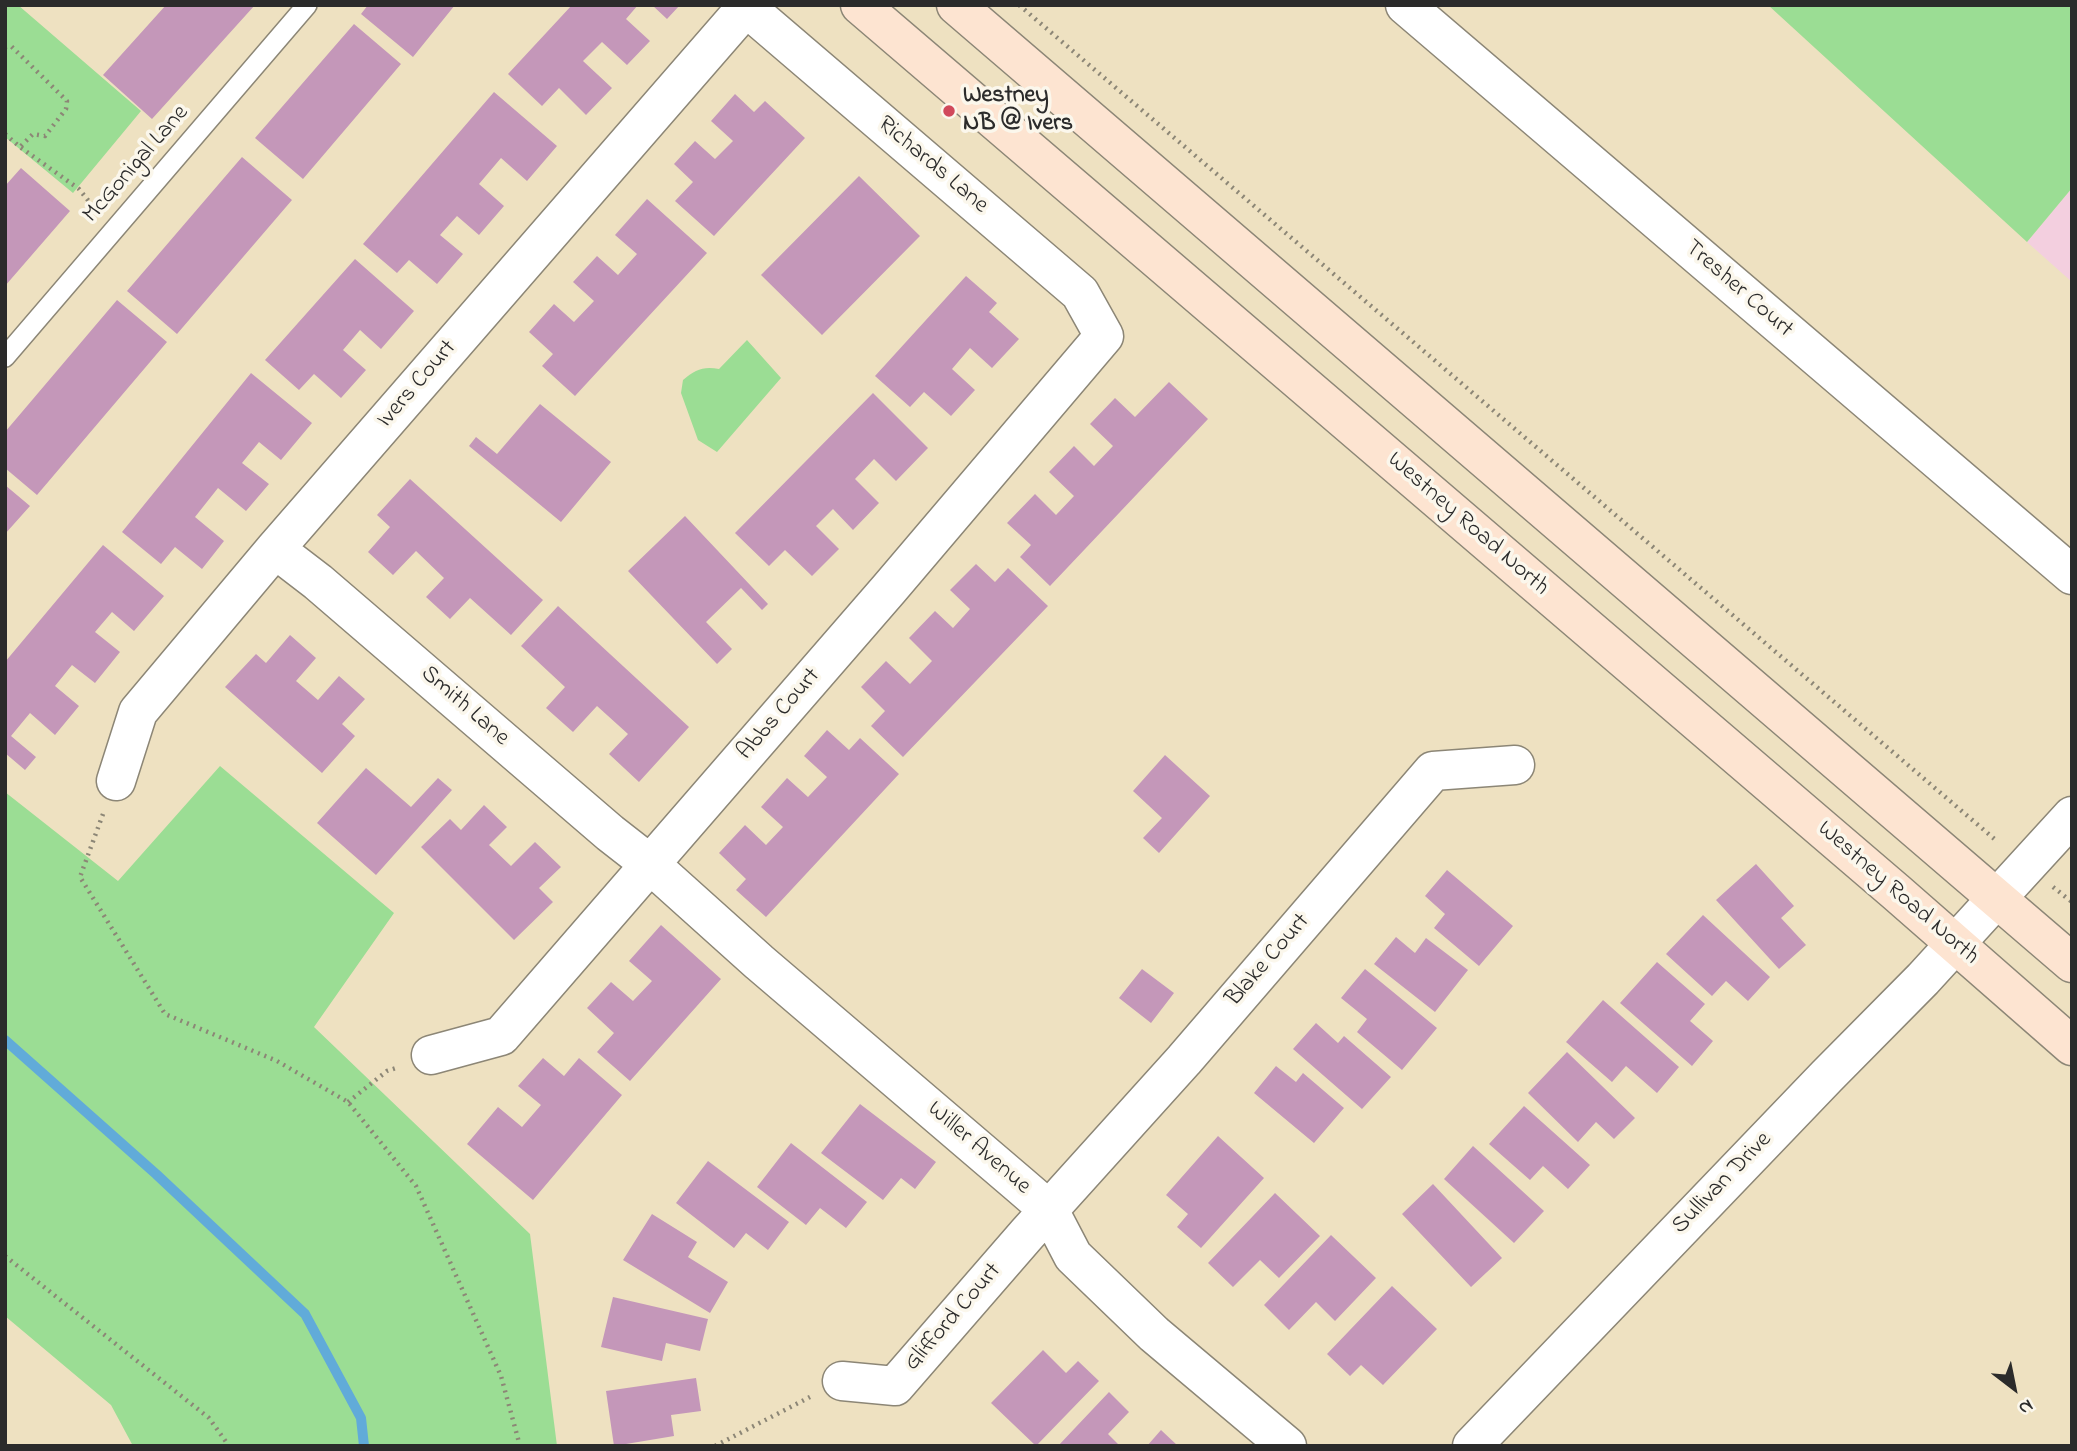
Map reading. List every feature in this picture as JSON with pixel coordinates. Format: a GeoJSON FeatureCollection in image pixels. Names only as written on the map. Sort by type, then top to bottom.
{"type":"FeatureCollection","features":[{"type":"Feature","properties":{"kind":"main road","name":"Westney Road North"},"geometry":{"type":"LineString","coordinates":[[860,5],[1886,883],[2072,963]]}},
{"type":"Feature","properties":{"kind":"main road","name":"Westney Road North"},"geometry":{"type":"LineString","coordinates":[[956,5],[1976,922],[2072,1046]]}},
{"type":"Feature","properties":{"kind":"street","name":"Tresher Court"},"geometry":{"type":"LineString","coordinates":[[1405,5],[2072,575]]}},
{"type":"Feature","properties":{"kind":"street","name":"Richards Lane"},"geometry":{"type":"LineString","coordinates":[[748,6],[1080,293],[1104,336]]}},
{"type":"Feature","properties":{"kind":"street","name":"Ivers Court"},"geometry":{"type":"LineString","coordinates":[[116,781],[138,712],[275,550],[748,6]]}},
{"type":"Feature","properties":{"kind":"street","name":"Abbs Court"},"geometry":{"type":"LineString","coordinates":[[431,1055],[501,1037],[1104,336]]}},
{"type":"Feature","properties":{"kind":"street","name":"Smith Lane"},"geometry":{"type":"LineString","coordinates":[[275,550],[318,582],[651,865]]}},
{"type":"Feature","properties":{"kind":"street","name":"Blake Court"},"geometry":{"type":"LineString","coordinates":[[1049,1210],[1184,1060],[1433,771],[1515,765]]}},
{"type":"Feature","properties":{"kind":"street","name":"Sullivan Drive"},"geometry":{"type":"LineString","coordinates":[[1472,1446],[1976,922],[2072,816]]}},
{"type":"Feature","properties":{"kind":"street","name":"Willer Avenue"},"geometry":{"type":"LineString","coordinates":[[651,865],[759,962],[1049,1210],[1073,1256],[1154,1334],[1287,1446]]}},
{"type":"Feature","properties":{"kind":"street","name":"Glifford Court"},"geometry":{"type":"LineString","coordinates":[[842,1381],[895,1386],[1049,1210]]}},
{"type":"Feature","properties":{"kind":"lane","name":"McGonigal Lane"},"geometry":{"type":"LineString","coordinates":[[5,357],[307,5]]}},
{"type":"Feature","properties":{"kind":"path"},"geometry":{"type":"LineString","coordinates":[[1019,5],[2072,902]]}},
{"type":"Feature","properties":{"kind":"path"},"geometry":{"type":"LineString","coordinates":[[5,47],[11,46],[67,101],[66,109],[45,136],[33,134],[20,147]]}},
{"type":"Feature","properties":{"kind":"path"},"geometry":{"type":"LineString","coordinates":[[5,134],[79,189],[113,231]]}},
{"type":"Feature","properties":{"kind":"path"},"geometry":{"type":"LineString","coordinates":[[116,781],[80,877],[165,1014],[277,1061],[348,1102],[416,1186],[501,1376],[520,1446]]}},
{"type":"Feature","properties":{"kind":"path"},"geometry":{"type":"LineString","coordinates":[[348,1102],[387,1072],[431,1055]]}},
{"type":"Feature","properties":{"kind":"path"},"geometry":{"type":"LineString","coordinates":[[5,1256],[209,1418],[229,1446]]}},
{"type":"Feature","properties":{"kind":"path"},"geometry":{"type":"LineString","coordinates":[[715,1446],[842,1381]]}},
{"type":"Feature","properties":{"kind":"shaded area"},"geometry":{"type":"Polygon","coordinates":[[[2072,188],[2072,282],[2027,242],[2072,188]]]}},
{"type":"Feature","properties":{"kind":"green space"},"geometry":{"type":"Polygon","coordinates":[[[5,5],[18,5],[141,111],[73,193],[5,137],[5,5]]]}},
{"type":"Feature","properties":{"kind":"green space"},"geometry":{"type":"Polygon","coordinates":[[[1768,5],[2072,5],[2072,188],[2027,242],[1768,5]]]}},
{"type":"Feature","properties":{"kind":"green space"},"geometry":{"type":"Polygon","coordinates":[[[747,340],[781,378],[717,452],[698,440],[681,393],[683,380],[700,370],[719,369],[747,340]]]}},
{"type":"Feature","properties":{"kind":"green space"},"geometry":{"type":"Polygon","coordinates":[[[220,766],[394,913],[314,1027],[530,1234],[557,1446],[133,1446],[111,1405],[5,1316],[5,792],[118,881],[220,766]]]}},
{"type":"Feature","properties":{"kind":"building"},"geometry":{"type":"Polygon","coordinates":[[[166,5],[255,5],[152,119],[103,75],[166,5]]]}},
{"type":"Feature","properties":{"kind":"building"},"geometry":{"type":"Polygon","coordinates":[[[368,5],[455,5],[413,57],[361,14],[368,5]]]}},
{"type":"Feature","properties":{"kind":"building"},"geometry":{"type":"Polygon","coordinates":[[[572,5],[638,5],[626,19],[650,41],[627,65],[602,42],[583,61],[612,88],[586,115],[559,88],[542,106],[508,74],[572,5]]]}},
{"type":"Feature","properties":{"kind":"building"},"geometry":{"type":"Polygon","coordinates":[[[652,5],[680,5],[667,19],[652,5]]]}},
{"type":"Feature","properties":{"kind":"building"},"geometry":{"type":"Polygon","coordinates":[[[354,24],[401,64],[303,179],[255,138],[354,24]]]}},
{"type":"Feature","properties":{"kind":"building"},"geometry":{"type":"Polygon","coordinates":[[[494,92],[557,146],[527,181],[501,158],[479,184],[504,206],[479,235],[457,216],[440,235],[463,254],[437,284],[409,260],[397,273],[363,244],[494,92]]]}},
{"type":"Feature","properties":{"kind":"building"},"geometry":{"type":"Polygon","coordinates":[[[735,94],[754,112],[765,101],[805,138],[714,236],[675,201],[693,182],[674,164],[695,141],[715,159],[733,141],[711,121],[735,94]]]}},
{"type":"Feature","properties":{"kind":"building"},"geometry":{"type":"Polygon","coordinates":[[[242,157],[292,200],[177,334],[127,291],[242,157]]]}},
{"type":"Feature","properties":{"kind":"building"},"geometry":{"type":"Polygon","coordinates":[[[21,168],[70,211],[5,286],[5,186],[21,168]]]}},
{"type":"Feature","properties":{"kind":"building"},"geometry":{"type":"Polygon","coordinates":[[[859,176],[920,236],[822,335],[761,275],[859,176]]]}},
{"type":"Feature","properties":{"kind":"building"},"geometry":{"type":"Polygon","coordinates":[[[647,199],[707,253],[575,396],[542,366],[553,354],[529,332],[554,304],[574,322],[594,301],[573,282],[597,256],[618,275],[637,254],[615,235],[647,199]]]}},
{"type":"Feature","properties":{"kind":"building"},"geometry":{"type":"Polygon","coordinates":[[[355,259],[414,311],[381,349],[360,330],[343,350],[366,370],[341,398],[314,374],[299,390],[265,360],[355,259]]]}},
{"type":"Feature","properties":{"kind":"building"},"geometry":{"type":"Polygon","coordinates":[[[966,276],[997,303],[989,312],[1019,339],[992,368],[970,348],[952,369],[975,390],[951,416],[924,392],[910,407],[875,376],[966,276]]]}},
{"type":"Feature","properties":{"kind":"building"},"geometry":{"type":"Polygon","coordinates":[[[117,300],[167,342],[37,495],[5,468],[5,432],[117,300]]]}},
{"type":"Feature","properties":{"kind":"building"},"geometry":{"type":"Polygon","coordinates":[[[251,373],[312,423],[281,460],[259,442],[242,463],[269,484],[246,511],[218,488],[195,517],[224,541],[202,569],[175,547],[161,564],[122,532],[251,373]]]}},
{"type":"Feature","properties":{"kind":"building"},"geometry":{"type":"Polygon","coordinates":[[[1169,382],[1208,419],[1050,586],[1020,557],[1031,545],[1007,523],[1035,494],[1056,515],[1074,496],[1049,472],[1074,446],[1094,466],[1113,446],[1090,424],[1115,398],[1135,417],[1169,382]]]}},
{"type":"Feature","properties":{"kind":"building"},"geometry":{"type":"Polygon","coordinates":[[[873,393],[928,448],[896,481],[874,459],[855,479],[879,503],[853,530],[833,509],[816,526],[839,549],[812,576],[785,550],[769,566],[735,533],[873,393]]]}},
{"type":"Feature","properties":{"kind":"building"},"geometry":{"type":"Polygon","coordinates":[[[540,404],[611,462],[561,522],[469,446],[476,437],[497,454],[540,404]]]}},
{"type":"Feature","properties":{"kind":"building"},"geometry":{"type":"Polygon","coordinates":[[[410,479],[543,600],[511,635],[470,598],[450,619],[426,597],[444,578],[416,551],[393,575],[368,552],[390,527],[377,515],[410,479]]]}},
{"type":"Feature","properties":{"kind":"building"},"geometry":{"type":"Polygon","coordinates":[[[5,485],[30,506],[5,534],[5,485]]]}},
{"type":"Feature","properties":{"kind":"building"},"geometry":{"type":"Polygon","coordinates":[[[685,516],[768,604],[762,610],[741,588],[706,622],[732,649],[717,664],[628,571],[685,516]]]}},
{"type":"Feature","properties":{"kind":"building"},"geometry":{"type":"Polygon","coordinates":[[[103,545],[164,596],[134,631],[112,612],[95,632],[120,652],[95,683],[72,665],[55,686],[79,706],[55,735],[30,713],[11,736],[36,757],[25,770],[5,753],[5,662],[103,545]]]}},
{"type":"Feature","properties":{"kind":"building"},"geometry":{"type":"Polygon","coordinates":[[[976,564],[995,582],[1008,568],[1048,606],[903,757],[871,726],[885,711],[861,687],[886,661],[910,684],[932,661],[909,638],[935,611],[953,628],[970,609],[950,590],[976,564]]]}},
{"type":"Feature","properties":{"kind":"building"},"geometry":{"type":"Polygon","coordinates":[[[558,606],[689,727],[639,782],[609,754],[628,734],[597,706],[573,732],[546,708],[565,687],[521,646],[558,606]]]}},
{"type":"Feature","properties":{"kind":"building"},"geometry":{"type":"Polygon","coordinates":[[[290,635],[316,658],[296,681],[318,700],[339,676],[365,699],[342,724],[355,736],[322,773],[225,687],[256,654],[266,663],[290,635]]]}},
{"type":"Feature","properties":{"kind":"building"},"geometry":{"type":"Polygon","coordinates":[[[827,730],[849,750],[860,738],[899,774],[766,917],[736,890],[746,879],[719,853],[745,825],[766,845],[783,827],[761,807],[787,778],[808,797],[827,777],[804,756],[827,730]]]}},
{"type":"Feature","properties":{"kind":"building"},"geometry":{"type":"Polygon","coordinates":[[[1165,755],[1210,796],[1159,853],[1143,838],[1162,818],[1133,791],[1165,755]]]}},
{"type":"Feature","properties":{"kind":"building"},"geometry":{"type":"Polygon","coordinates":[[[366,768],[411,807],[438,778],[452,790],[376,875],[317,823],[366,768]]]}},
{"type":"Feature","properties":{"kind":"building"},"geometry":{"type":"Polygon","coordinates":[[[484,805],[507,827],[489,845],[511,866],[535,842],[561,867],[539,888],[553,902],[514,940],[421,847],[450,819],[461,830],[484,805]]]}},
{"type":"Feature","properties":{"kind":"building"},"geometry":{"type":"Polygon","coordinates":[[[1756,864],[1794,906],[1781,918],[1806,945],[1779,969],[1716,900],[1756,864]]]}},
{"type":"Feature","properties":{"kind":"building"},"geometry":{"type":"Polygon","coordinates":[[[1447,870],[1513,926],[1479,966],[1434,928],[1445,914],[1425,896],[1447,870]]]}},
{"type":"Feature","properties":{"kind":"building"},"geometry":{"type":"Polygon","coordinates":[[[1703,915],[1770,977],[1748,1001],[1726,981],[1712,996],[1666,954],[1703,915]]]}},
{"type":"Feature","properties":{"kind":"building"},"geometry":{"type":"Polygon","coordinates":[[[661,925],[721,979],[630,1081],[597,1052],[614,1033],[587,1008],[611,982],[633,1001],[652,981],[629,961],[661,925]]]}},
{"type":"Feature","properties":{"kind":"building"},"geometry":{"type":"Polygon","coordinates":[[[1396,937],[1415,953],[1426,938],[1468,970],[1435,1012],[1374,964],[1396,937]]]}},
{"type":"Feature","properties":{"kind":"building"},"geometry":{"type":"Polygon","coordinates":[[[1657,962],[1705,1004],[1690,1021],[1713,1041],[1692,1066],[1620,1003],[1657,962]]]}},
{"type":"Feature","properties":{"kind":"building"},"geometry":{"type":"Polygon","coordinates":[[[1142,969],[1174,993],[1151,1023],[1119,998],[1142,969]]]}},
{"type":"Feature","properties":{"kind":"building"},"geometry":{"type":"Polygon","coordinates":[[[1365,969],[1437,1028],[1402,1070],[1357,1032],[1367,1019],[1341,998],[1365,969]]]}},
{"type":"Feature","properties":{"kind":"building"},"geometry":{"type":"Polygon","coordinates":[[[1603,1000],[1679,1067],[1657,1093],[1626,1066],[1612,1082],[1566,1042],[1603,1000]]]}},
{"type":"Feature","properties":{"kind":"building"},"geometry":{"type":"Polygon","coordinates":[[[1316,1023],[1338,1043],[1344,1036],[1391,1077],[1362,1109],[1293,1049],[1316,1023]]]}},
{"type":"Feature","properties":{"kind":"building"},"geometry":{"type":"Polygon","coordinates":[[[1567,1052],[1635,1118],[1614,1139],[1596,1122],[1578,1142],[1528,1093],[1567,1052]]]}},
{"type":"Feature","properties":{"kind":"building"},"geometry":{"type":"Polygon","coordinates":[[[543,1058],[564,1076],[579,1058],[622,1095],[533,1200],[467,1144],[498,1107],[522,1127],[541,1105],[518,1086],[543,1058]]]}},
{"type":"Feature","properties":{"kind":"building"},"geometry":{"type":"Polygon","coordinates":[[[1276,1066],[1296,1082],[1303,1073],[1344,1108],[1314,1143],[1254,1093],[1276,1066]]]}},
{"type":"Feature","properties":{"kind":"building"},"geometry":{"type":"Polygon","coordinates":[[[860,1104],[936,1162],[915,1189],[901,1178],[883,1200],[821,1153],[860,1104]]]}},
{"type":"Feature","properties":{"kind":"building"},"geometry":{"type":"Polygon","coordinates":[[[1524,1106],[1590,1165],[1568,1189],[1543,1166],[1530,1180],[1489,1144],[1524,1106]]]}},
{"type":"Feature","properties":{"kind":"building"},"geometry":{"type":"Polygon","coordinates":[[[1218,1136],[1264,1178],[1201,1248],[1177,1227],[1188,1214],[1166,1195],[1218,1136]]]}},
{"type":"Feature","properties":{"kind":"building"},"geometry":{"type":"Polygon","coordinates":[[[791,1143],[867,1202],[846,1228],[820,1208],[806,1225],[757,1187],[791,1143]]]}},
{"type":"Feature","properties":{"kind":"building"},"geometry":{"type":"Polygon","coordinates":[[[1473,1146],[1544,1211],[1514,1243],[1444,1179],[1473,1146]]]}},
{"type":"Feature","properties":{"kind":"building"},"geometry":{"type":"Polygon","coordinates":[[[708,1161],[789,1222],[768,1250],[746,1233],[734,1248],[676,1203],[708,1161]]]}},
{"type":"Feature","properties":{"kind":"building"},"geometry":{"type":"Polygon","coordinates":[[[1433,1184],[1502,1258],[1471,1287],[1402,1214],[1433,1184]]]}},
{"type":"Feature","properties":{"kind":"building"},"geometry":{"type":"Polygon","coordinates":[[[1275,1193],[1320,1236],[1279,1278],[1260,1260],[1233,1287],[1208,1263],[1275,1193]]]}},
{"type":"Feature","properties":{"kind":"building"},"geometry":{"type":"Polygon","coordinates":[[[652,1214],[697,1242],[688,1257],[728,1282],[710,1313],[623,1260],[652,1214]]]}},
{"type":"Feature","properties":{"kind":"building"},"geometry":{"type":"Polygon","coordinates":[[[1331,1235],[1376,1278],[1335,1321],[1316,1302],[1289,1330],[1264,1305],[1331,1235]]]}},
{"type":"Feature","properties":{"kind":"building"},"geometry":{"type":"Polygon","coordinates":[[[1392,1286],[1437,1329],[1383,1385],[1361,1365],[1350,1376],[1327,1354],[1392,1286]]]}},
{"type":"Feature","properties":{"kind":"building"},"geometry":{"type":"Polygon","coordinates":[[[613,1297],[708,1319],[700,1351],[666,1343],[662,1361],[601,1347],[613,1297]]]}},
{"type":"Feature","properties":{"kind":"building"},"geometry":{"type":"Polygon","coordinates":[[[1043,1350],[1066,1373],[1078,1361],[1099,1381],[1036,1446],[991,1403],[1043,1350]]]}},
{"type":"Feature","properties":{"kind":"building"},"geometry":{"type":"Polygon","coordinates":[[[696,1378],[701,1411],[671,1415],[674,1436],[614,1446],[606,1391],[696,1378]]]}},
{"type":"Feature","properties":{"kind":"building"},"geometry":{"type":"Polygon","coordinates":[[[1109,1392],[1129,1412],[1108,1434],[1120,1446],[1058,1446],[1109,1392]]]}},
{"type":"Feature","properties":{"kind":"building"},"geometry":{"type":"Polygon","coordinates":[[[1161,1430],[1178,1446],[1147,1446],[1161,1430]]]}},
{"type":"Feature","properties":{"kind":"waterway"},"geometry":{"type":"LineString","coordinates":[[5,1040],[156,1174],[305,1314],[361,1418],[364,1446]]}},
{"type":"Feature","properties":{"kind":"place","name":"Westney NB @ Ivers"},"geometry":{"type":"Point","coordinates":[949,111]}}]}
